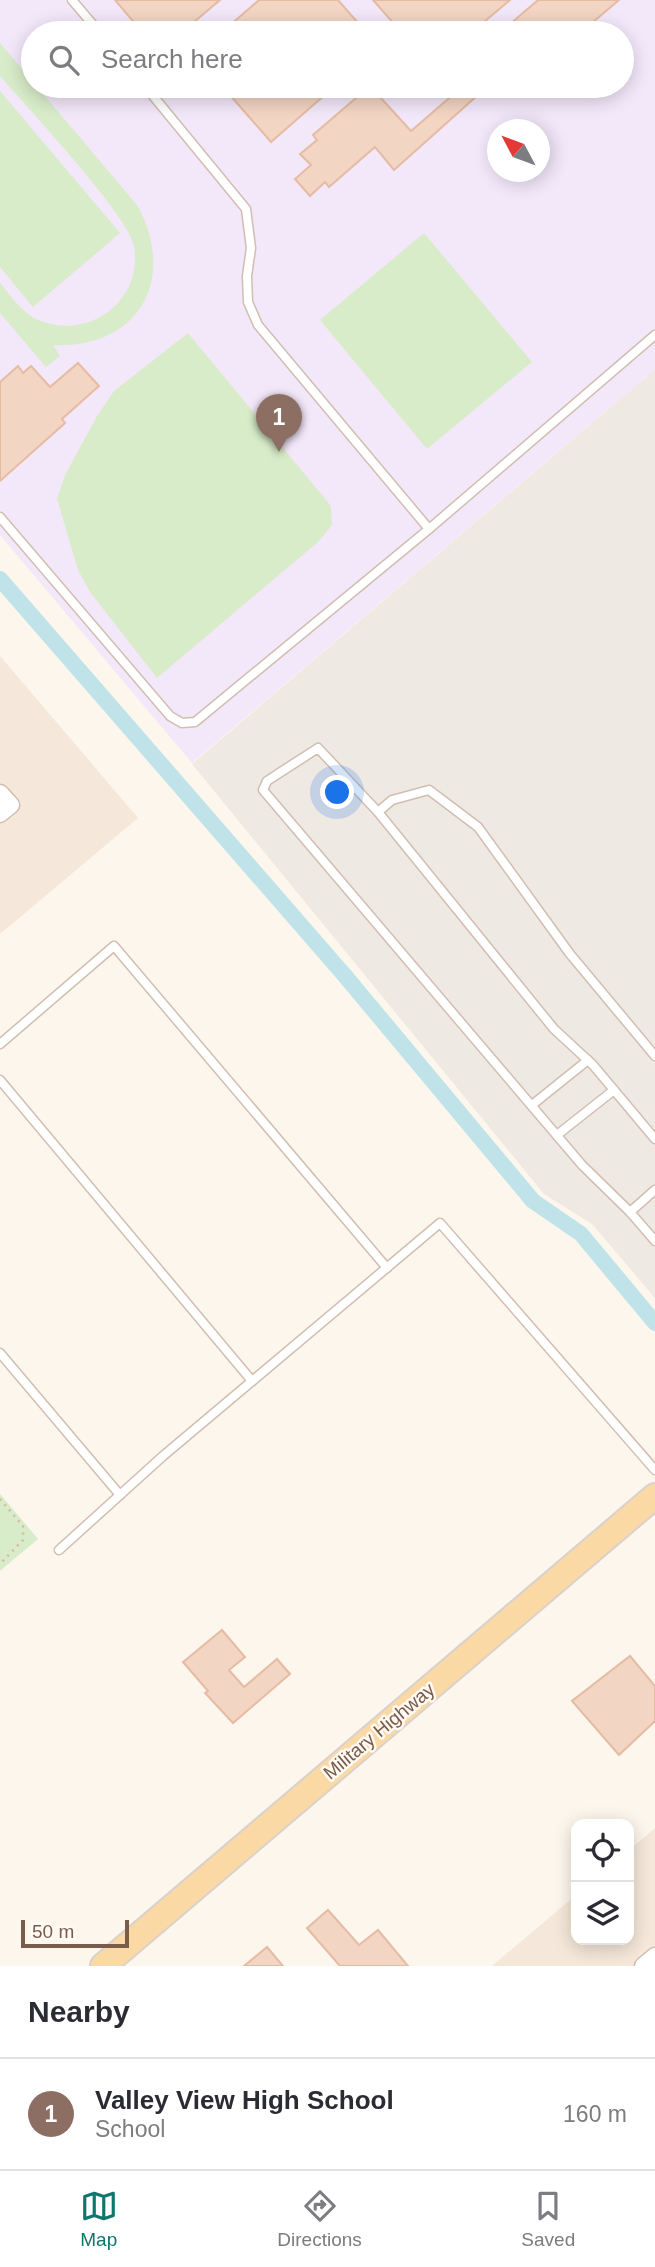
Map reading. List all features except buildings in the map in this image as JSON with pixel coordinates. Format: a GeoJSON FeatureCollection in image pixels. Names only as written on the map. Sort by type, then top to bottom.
{"type":"FeatureCollection","features":[{"type":"Feature","properties":{"kind":"main road","name":"Military Highway"},"geometry":{"type":"LineString","coordinates":[[103,1966],[655,1496]]}},
{"type":"Feature","properties":{"kind":"street"},"geometry":{"type":"LineString","coordinates":[[643,1966],[655,1956]]}},
{"type":"Feature","properties":{"kind":"lane"},"geometry":{"type":"LineString","coordinates":[[72,0],[90,21]]}},
{"type":"Feature","properties":{"kind":"lane"},"geometry":{"type":"LineString","coordinates":[[155,98],[246,209],[251,248],[247,276],[248,302],[258,325],[429,529]]}},
{"type":"Feature","properties":{"kind":"lane"},"geometry":{"type":"LineString","coordinates":[[0,517],[170,716],[182,723],[195,722],[429,529],[655,335]]}},
{"type":"Feature","properties":{"kind":"lane"},"geometry":{"type":"LineString","coordinates":[[655,1139],[588,1060],[554,1029],[378,812],[318,748],[267,781],[264,790],[557,1135],[655,1241]]}},
{"type":"Feature","properties":{"kind":"lane"},"geometry":{"type":"LineString","coordinates":[[378,812],[392,800],[429,790],[478,827],[570,954],[655,1056]]}},
{"type":"Feature","properties":{"kind":"lane"},"geometry":{"type":"LineString","coordinates":[[0,1044],[114,946],[387,1268]]}},
{"type":"Feature","properties":{"kind":"lane"},"geometry":{"type":"LineString","coordinates":[[531,1105],[588,1060]]}},
{"type":"Feature","properties":{"kind":"lane"},"geometry":{"type":"LineString","coordinates":[[0,1080],[252,1381]]}},
{"type":"Feature","properties":{"kind":"lane"},"geometry":{"type":"LineString","coordinates":[[557,1135],[614,1090]]}},
{"type":"Feature","properties":{"kind":"lane"},"geometry":{"type":"LineString","coordinates":[[630,1212],[655,1190]]}},
{"type":"Feature","properties":{"kind":"lane"},"geometry":{"type":"LineString","coordinates":[[59,1550],[252,1381],[440,1223],[655,1469]]}},
{"type":"Feature","properties":{"kind":"lane"},"geometry":{"type":"LineString","coordinates":[[0,1353],[120,1495]]}},
{"type":"Feature","properties":{"kind":"path"},"geometry":{"type":"LineString","coordinates":[[0,1499],[23,1526],[23,1540],[0,1564]]}},
{"type":"Feature","properties":{"kind":"shaded area"},"geometry":{"type":"Polygon","coordinates":[[[0,0],[655,0],[655,369],[192,763],[0,535],[0,0]]]}},
{"type":"Feature","properties":{"kind":"shaded area"},"geometry":{"type":"Polygon","coordinates":[[[655,369],[655,1298],[592,1224],[544,1194],[192,764],[655,369]]]}},
{"type":"Feature","properties":{"kind":"shaded area"},"geometry":{"type":"Polygon","coordinates":[[[0,656],[138,818],[0,934],[0,656]]]}},
{"type":"Feature","properties":{"kind":"shaded area"},"geometry":{"type":"Polygon","coordinates":[[[655,1828],[655,1966],[492,1966],[571,1899],[571,1945],[634,1945],[634,1846],[655,1828]]]}},
{"type":"Feature","properties":{"kind":"green space"},"geometry":{"type":"Polygon","coordinates":[[[0,43],[21,68],[21,98],[47,98],[137,205],[149,232],[153,259],[151,283],[143,304],[128,322],[108,335],[83,343],[53,345],[60,356],[46,367],[0,313],[0,283],[22,309],[38,320],[57,325],[93,321],[121,300],[130,284],[135,266],[134,246],[115,211],[0,76],[0,43]]]}},
{"type":"Feature","properties":{"kind":"green space"},"geometry":{"type":"Polygon","coordinates":[[[0,91],[120,233],[33,307],[0,267],[0,91]]]}},
{"type":"Feature","properties":{"kind":"green space"},"geometry":{"type":"Polygon","coordinates":[[[424,233],[532,362],[427,449],[320,320],[424,233]]]}},
{"type":"Feature","properties":{"kind":"green space"},"geometry":{"type":"Polygon","coordinates":[[[188,333],[331,506],[332,525],[318,542],[157,678],[90,592],[78,570],[57,499],[65,475],[114,391],[188,333]]]}},
{"type":"Feature","properties":{"kind":"green space"},"geometry":{"type":"Polygon","coordinates":[[[0,1494],[38,1539],[0,1571],[0,1494]]]}},
{"type":"Feature","properties":{"kind":"waterway"},"geometry":{"type":"LineString","coordinates":[[0,579],[346,977],[533,1201],[581,1234],[655,1323]]}},
{"type":"Feature","properties":{"kind":"place","name":"Valley View High School"},"geometry":{"type":"Point","coordinates":[279,452]}}]}
